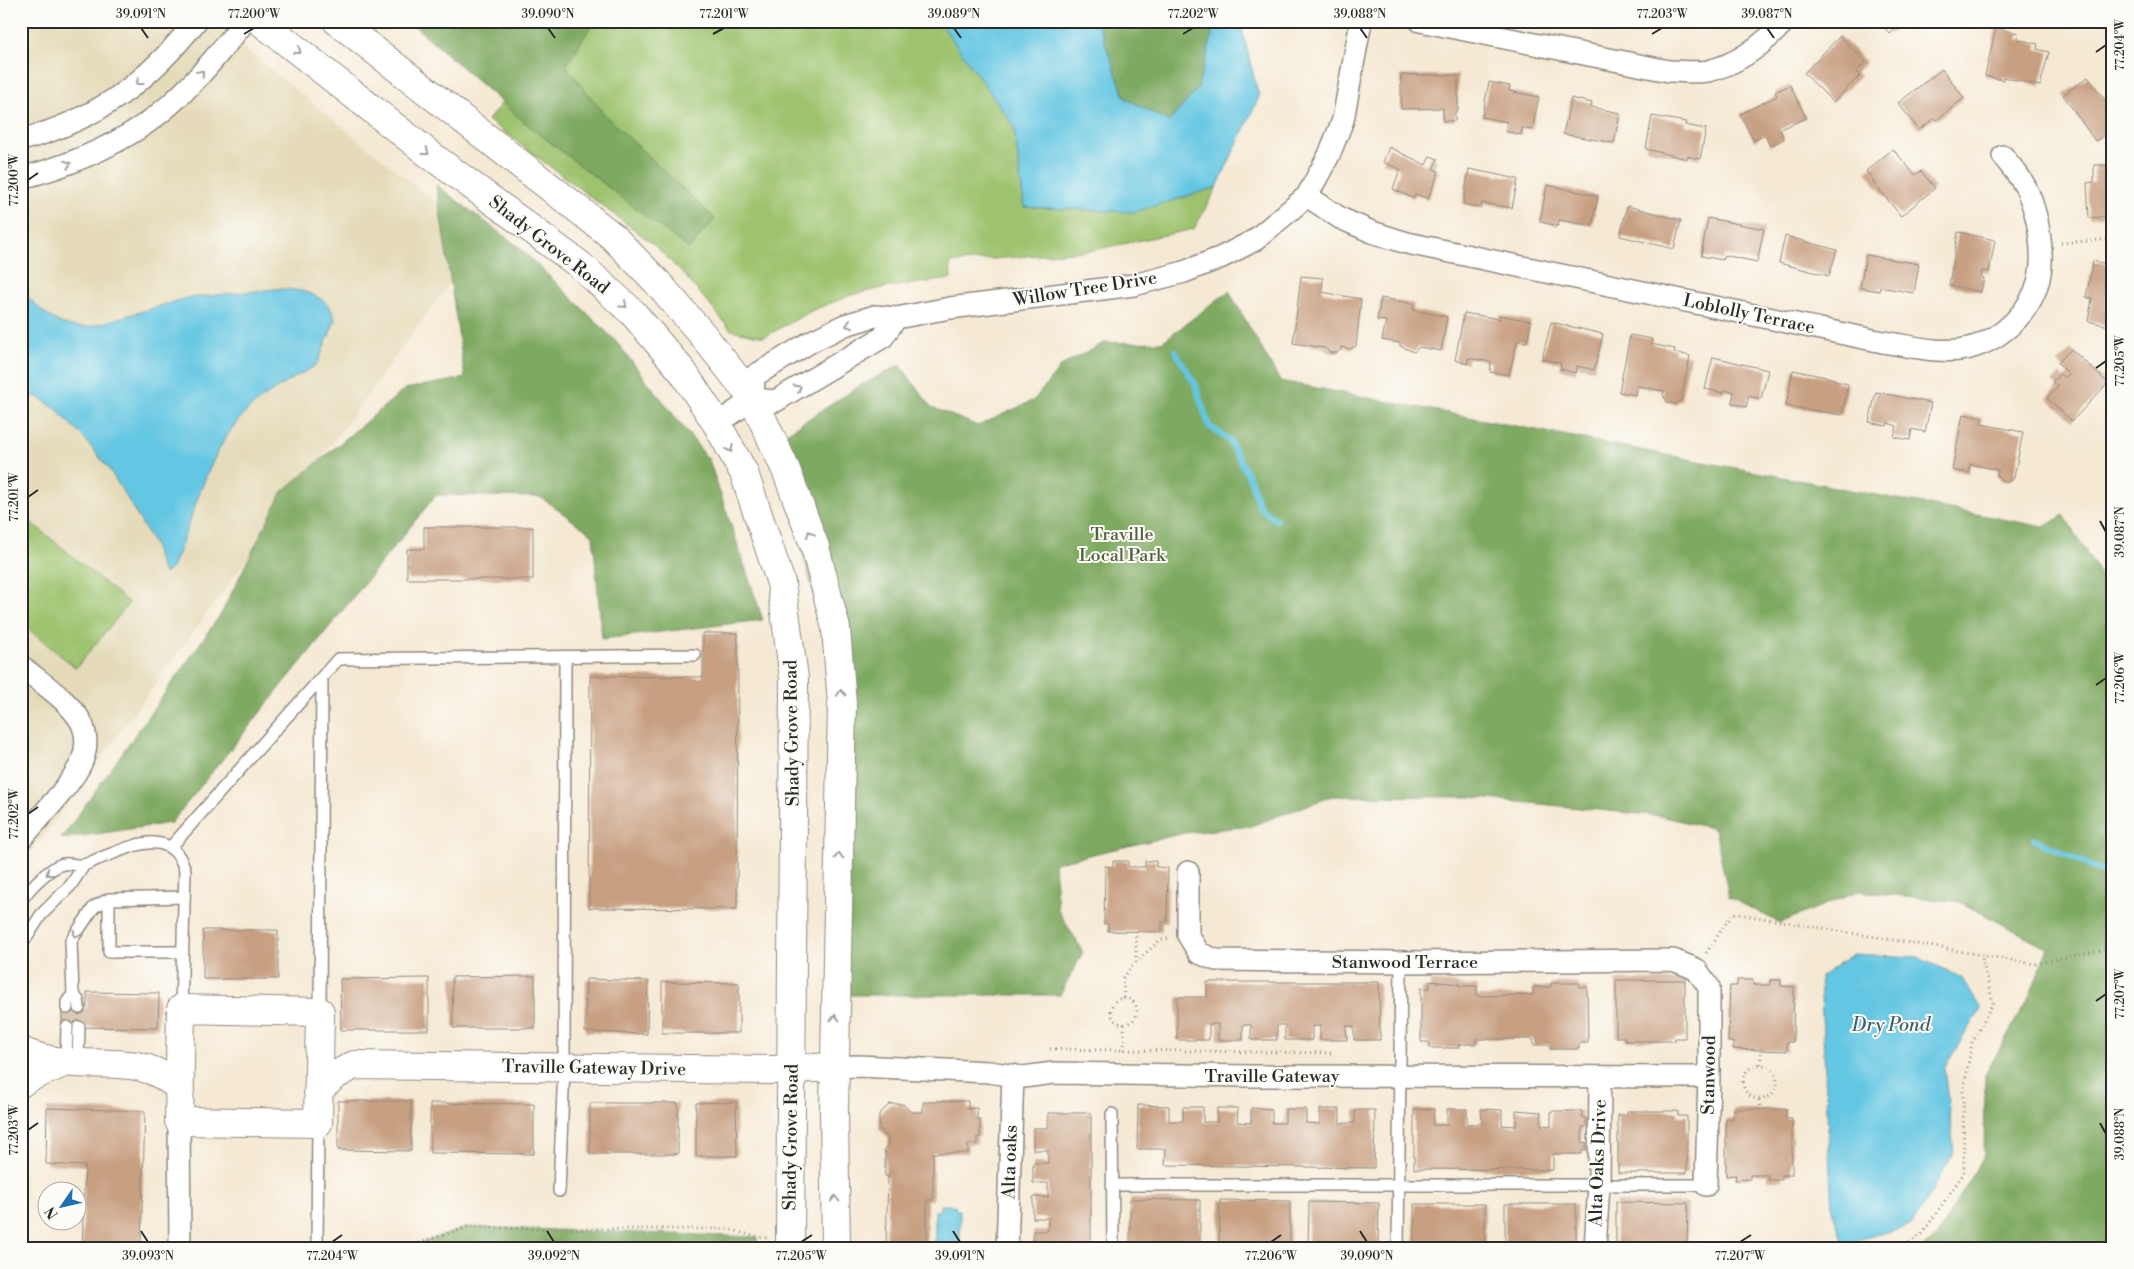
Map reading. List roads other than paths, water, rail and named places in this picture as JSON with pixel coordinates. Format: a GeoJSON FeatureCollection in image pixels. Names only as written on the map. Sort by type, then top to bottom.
{"type":"FeatureCollection","features":[{"type":"Feature","properties":{"kind":"main road","name":"Shady Grove Road"},"geometry":{"type":"LineString","coordinates":[[260,21],[433,157],[580,265],[639,320],[684,372],[717,424],[744,473],[781,584],[794,678],[792,1069],[780,1243]]}},
{"type":"Feature","properties":{"kind":"main road"},"geometry":{"type":"LineString","coordinates":[[337,21],[611,235],[670,297],[753,399],[786,470],[815,547],[836,628],[842,704],[835,1067],[836,1248]]}},
{"type":"Feature","properties":{"kind":"main road"},"geometry":{"type":"LineString","coordinates":[[181,1022],[319,1024]]}},
{"type":"Feature","properties":{"kind":"main road"},"geometry":{"type":"LineString","coordinates":[[181,1022],[179,1121],[318,1123],[319,1024]]}},
{"type":"Feature","properties":{"kind":"main road"},"geometry":{"type":"LineString","coordinates":[[122,1063],[150,1056],[167,1047],[181,1022]]}},
{"type":"Feature","properties":{"kind":"main road"},"geometry":{"type":"LineString","coordinates":[[319,1024],[336,1055],[354,1065]]}},
{"type":"Feature","properties":{"kind":"main road"},"geometry":{"type":"LineString","coordinates":[[21,1051],[72,1062],[122,1063],[153,1070],[170,1079],[180,1089]]}},
{"type":"Feature","properties":{"kind":"main road"},"geometry":{"type":"LineString","coordinates":[[21,1083],[28,1078],[72,1062]]}},
{"type":"Feature","properties":{"kind":"main road"},"geometry":{"type":"LineString","coordinates":[[318,1091],[334,1076],[354,1065]]}},
{"type":"Feature","properties":{"kind":"main road","name":"Traville Gateway Drive"},"geometry":{"type":"LineString","coordinates":[[354,1065],[792,1069],[835,1067]]}},
{"type":"Feature","properties":{"kind":"street"},"geometry":{"type":"LineString","coordinates":[[21,140],[72,123],[126,92],[150,73],[180,42],[196,21]]}},
{"type":"Feature","properties":{"kind":"street"},"geometry":{"type":"LineString","coordinates":[[21,178],[54,170],[88,156],[144,125],[194,81],[245,21]]}},
{"type":"Feature","properties":{"kind":"street","name":"Willow Tree Drive"},"geometry":{"type":"LineString","coordinates":[[753,399],[754,376],[812,341],[845,325],[875,316],[896,318],[950,308],[1134,285],[1184,272],[1222,258],[1254,240],[1307,196],[1328,155],[1343,120],[1361,21]]}},
{"type":"Feature","properties":{"kind":"street"},"geometry":{"type":"LineString","coordinates":[[1420,21],[1660,69],[1707,71],[1732,62],[1751,51],[1785,21]]}},
{"type":"Feature","properties":{"kind":"street","name":"Loblolly Terrace"},"geometry":{"type":"LineString","coordinates":[[1307,196],[1340,218],[1372,232],[1407,243],[1883,342],[1934,350],[1968,349],[1992,340],[2008,329],[2029,304],[2039,279],[2041,244],[2038,219],[2027,188],[2003,156]]}},
{"type":"Feature","properties":{"kind":"street"},"geometry":{"type":"LineString","coordinates":[[717,424],[753,399],[776,401],[883,337],[896,318]]}},
{"type":"Feature","properties":{"kind":"street"},"geometry":{"type":"LineString","coordinates":[[21,666],[71,708],[80,718],[86,741],[84,756],[77,770],[21,839]]}},
{"type":"Feature","properties":{"kind":"street","name":"Stanwood Terrace"},"geometry":{"type":"LineString","coordinates":[[1188,872],[1188,935],[1199,953],[1216,960],[1401,962],[1673,960],[1696,969]]}},
{"type":"Feature","properties":{"kind":"street","name":"Stanwood"},"geometry":{"type":"LineString","coordinates":[[1696,969],[1709,987],[1706,1185]]}},
{"type":"Feature","properties":{"kind":"street","name":"Traville Gateway"},"geometry":{"type":"LineString","coordinates":[[835,1067],[857,1066],[989,1072],[1023,1077],[1054,1072],[1709,1078]]}},
{"type":"Feature","properties":{"kind":"street","name":"Alta oaks"},"geometry":{"type":"LineString","coordinates":[[1008,1248],[1013,1075]]}},
{"type":"Feature","properties":{"kind":"street","name":"Alta Oaks Drive"},"geometry":{"type":"LineString","coordinates":[[1594,1248],[1599,1185],[1600,1077]]}},
{"type":"Feature","properties":{"kind":"street"},"geometry":{"type":"LineString","coordinates":[[179,1121],[180,1248]]}},
{"type":"Feature","properties":{"kind":"lane"},"geometry":{"type":"LineString","coordinates":[[170,848],[338,659],[695,655]]}},
{"type":"Feature","properties":{"kind":"lane"},"geometry":{"type":"LineString","coordinates":[[559,1191],[564,1068],[565,657]]}},
{"type":"Feature","properties":{"kind":"lane"},"geometry":{"type":"LineString","coordinates":[[319,1024],[322,677]]}},
{"type":"Feature","properties":{"kind":"lane"},"geometry":{"type":"LineString","coordinates":[[21,900],[44,876],[66,862],[84,865],[148,843],[157,842],[177,853],[185,870],[181,1022]]}},
{"type":"Feature","properties":{"kind":"lane"},"geometry":{"type":"LineString","coordinates":[[21,946],[41,915],[71,885],[84,865]]}},
{"type":"Feature","properties":{"kind":"lane"},"geometry":{"type":"LineString","coordinates":[[79,1008],[78,1000],[73,994],[71,941],[94,906],[109,900],[184,897]]}},
{"type":"Feature","properties":{"kind":"lane"},"geometry":{"type":"LineString","coordinates":[[109,900],[109,952],[183,952]]}},
{"type":"Feature","properties":{"kind":"lane"},"geometry":{"type":"LineString","coordinates":[[1398,1248],[1401,962]]}},
{"type":"Feature","properties":{"kind":"lane"},"geometry":{"type":"LineString","coordinates":[[67,1008],[67,1002],[73,994]]}},
{"type":"Feature","properties":{"kind":"lane"},"geometry":{"type":"LineString","coordinates":[[67,1027],[72,1062]]}},
{"type":"Feature","properties":{"kind":"lane"},"geometry":{"type":"LineString","coordinates":[[72,1062],[79,1027]]}},
{"type":"Feature","properties":{"kind":"lane"},"geometry":{"type":"LineString","coordinates":[[1112,1114],[1113,1248]]}},
{"type":"Feature","properties":{"kind":"lane"},"geometry":{"type":"LineString","coordinates":[[317,1248],[318,1123]]}},
{"type":"Feature","properties":{"kind":"lane"},"geometry":{"type":"LineString","coordinates":[[1112,1185],[1706,1185]]}},
{"type":"Feature","properties":{"kind":"water"},"geometry":{"type":"Polygon","coordinates":[[[939,21],[1093,21],[1099,26],[1125,98],[1169,122],[1198,88],[1212,36],[1212,21],[1240,21],[1259,97],[1217,187],[1134,212],[1024,207],[1014,126],[939,21]]]}},
{"type":"Feature","properties":{"kind":"water"},"geometry":{"type":"Polygon","coordinates":[[[276,289],[312,294],[327,304],[335,321],[318,362],[250,408],[230,432],[210,468],[172,568],[165,574],[154,545],[109,469],[83,437],[56,409],[38,397],[21,394],[21,290],[51,318],[68,325],[89,327],[187,298],[276,289]]]}},
{"type":"Feature","properties":{"kind":"water","name":"Dry Pond"},"geometry":{"type":"Polygon","coordinates":[[[1853,954],[1917,957],[1961,977],[1981,1009],[1944,1068],[1954,1152],[1912,1225],[1843,1244],[1832,1209],[1820,977],[1853,954]]]}},
{"type":"Feature","properties":{"kind":"water"},"geometry":{"type":"Polygon","coordinates":[[[940,1205],[955,1205],[956,1210],[960,1210],[960,1248],[935,1248],[935,1211],[940,1210],[940,1205]]]}},
{"type":"Feature","properties":{"kind":"waterway"},"geometry":{"type":"LineString","coordinates":[[1175,351],[1195,384],[1209,426],[1229,440],[1251,481],[1259,506],[1276,520]]}},
{"type":"Feature","properties":{"kind":"waterway"},"geometry":{"type":"LineString","coordinates":[[2034,839],[2113,877]]}},
{"type":"Feature","properties":{"kind":"park label","name":"Traville Local Park"},"geometry":{"type":"Point","coordinates":[1122,544]}}]}
